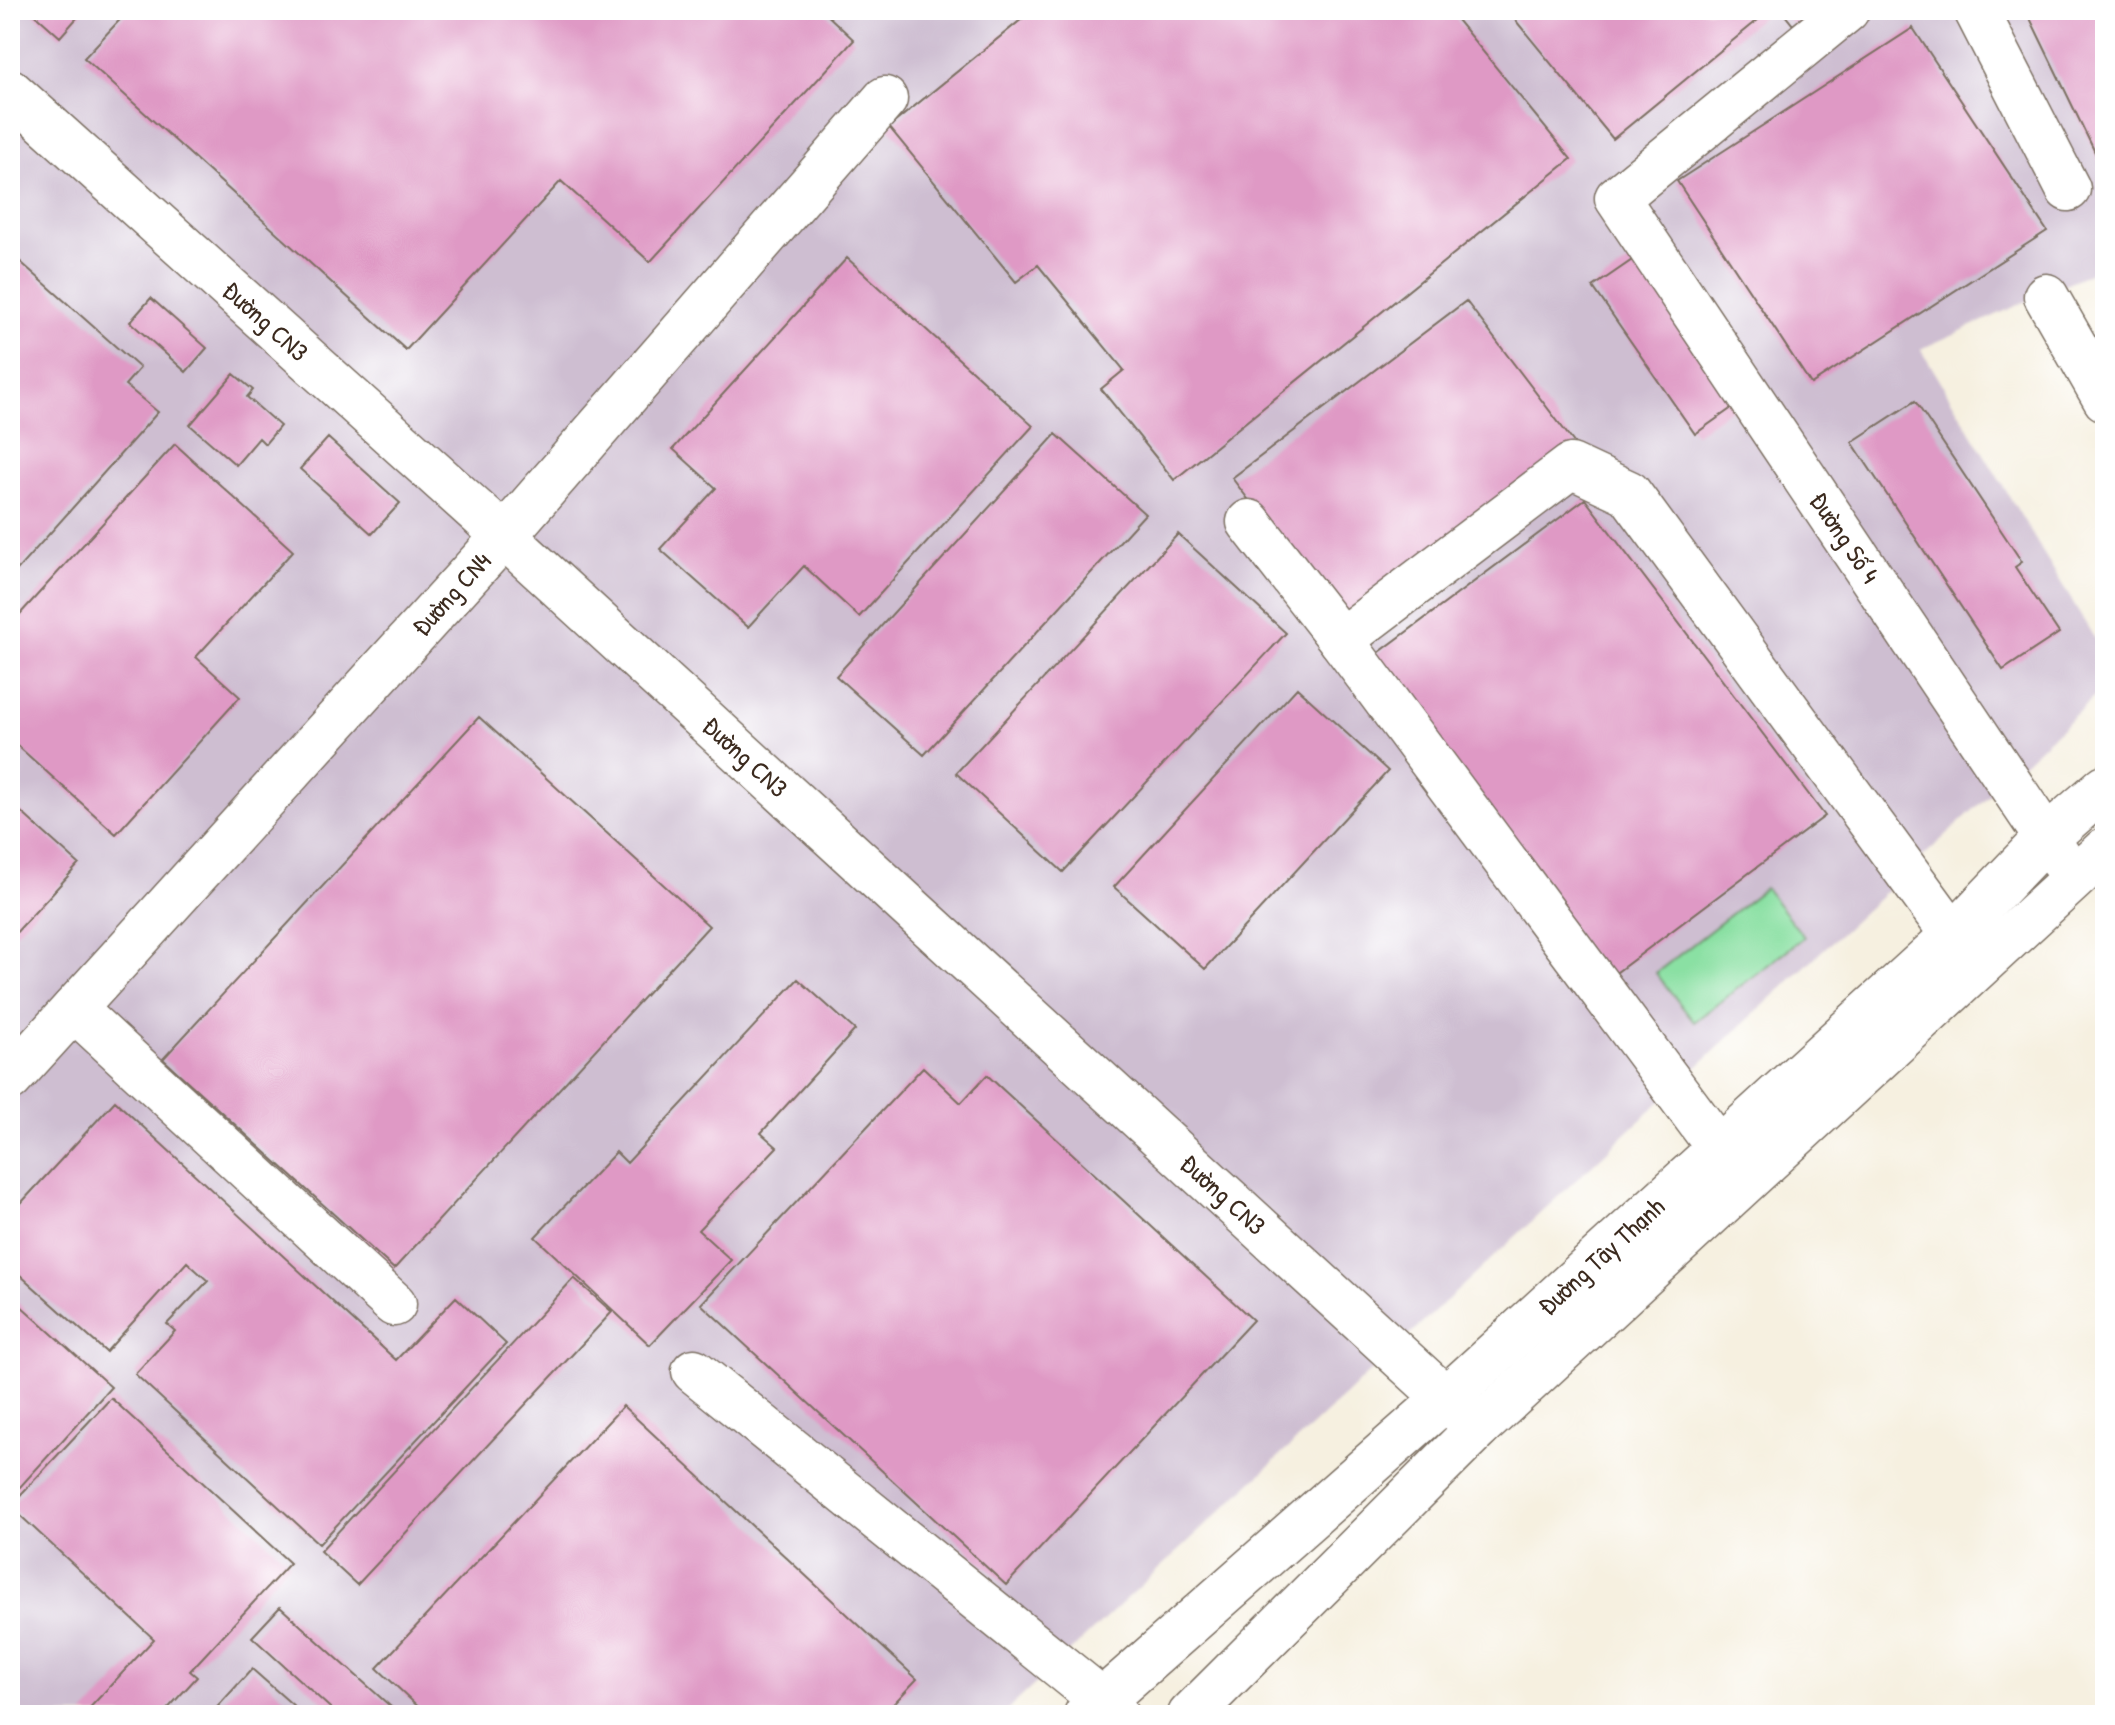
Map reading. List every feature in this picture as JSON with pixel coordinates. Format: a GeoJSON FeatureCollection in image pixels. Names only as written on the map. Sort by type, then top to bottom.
{"type":"FeatureCollection","features":[{"type":"Feature","properties":{"kind":"street","name":"Đường Số 4"},"geometry":{"type":"LineString","coordinates":[[1847,10],[1617,198],[2046,838],[2090,864]]}},
{"type":"Feature","properties":{"kind":"street"},"geometry":{"type":"LineString","coordinates":[[1976,10],[2068,189]]}},
{"type":"Feature","properties":{"kind":"street","name":"Đường CN3"},"geometry":{"type":"LineString","coordinates":[[10,91],[504,536],[1478,1428]]}},
{"type":"Feature","properties":{"kind":"street","name":"Đường CN4"},"geometry":{"type":"LineString","coordinates":[[10,1079],[504,536],[885,99]]}},
{"type":"Feature","properties":{"kind":"street"},"geometry":{"type":"LineString","coordinates":[[2046,296],[2105,399]]}},
{"type":"Feature","properties":{"kind":"street"},"geometry":{"type":"LineString","coordinates":[[1341,640],[1571,466],[1629,493],[1953,935]]}},
{"type":"Feature","properties":{"kind":"street"},"geometry":{"type":"LineString","coordinates":[[1249,522],[1341,640],[1718,1147]]}},
{"type":"Feature","properties":{"kind":"street","name":"Đường Tây Thạnh"},"geometry":{"type":"LineString","coordinates":[[1101,1710],[1953,935],[2046,838],[2105,787]]}},
{"type":"Feature","properties":{"kind":"street","name":"Đường Tây Thạnh"},"geometry":{"type":"LineString","coordinates":[[1190,1715],[1478,1428],[2090,864]]}},
{"type":"Feature","properties":{"kind":"street"},"geometry":{"type":"LineString","coordinates":[[74,1009],[394,1304]]}},
{"type":"Feature","properties":{"kind":"street"},"geometry":{"type":"LineString","coordinates":[[694,1371],[1101,1710]]}},
{"type":"Feature","properties":{"kind":"shaded area"},"geometry":{"type":"Polygon","coordinates":[[[10,10],[2105,10],[2105,266],[1921,349],[2105,656],[2105,687],[1002,1715],[10,1715],[10,10]]]}},
{"type":"Feature","properties":{"kind":"green space"},"geometry":{"type":"Polygon","coordinates":[[[1765,888],[1804,937],[1694,1022],[1656,973],[1765,888]]]}},
{"type":"Feature","properties":{"kind":"building"},"geometry":{"type":"Polygon","coordinates":[[[30,10],[84,10],[60,37],[30,10]]]}},
{"type":"Feature","properties":{"kind":"building"},"geometry":{"type":"Polygon","coordinates":[[[129,10],[822,10],[854,40],[650,262],[561,181],[406,350],[84,58],[129,10]]]}},
{"type":"Feature","properties":{"kind":"building"},"geometry":{"type":"Polygon","coordinates":[[[1033,10],[1449,10],[1571,159],[1174,480],[1101,389],[1124,370],[1038,265],[1016,282],[889,127],[1033,10]]]}},
{"type":"Feature","properties":{"kind":"building"},"geometry":{"type":"Polygon","coordinates":[[[1507,10],[1770,10],[1613,139],[1507,10]]]}},
{"type":"Feature","properties":{"kind":"building"},"geometry":{"type":"Polygon","coordinates":[[[1781,10],[1811,10],[1793,25],[1781,10]]]}},
{"type":"Feature","properties":{"kind":"building"},"geometry":{"type":"Polygon","coordinates":[[[2026,10],[2105,10],[2105,173],[2026,10]]]}},
{"type":"Feature","properties":{"kind":"building"},"geometry":{"type":"Polygon","coordinates":[[[1913,28],[2047,231],[1811,384],[1677,181],[1913,28]]]}},
{"type":"Feature","properties":{"kind":"building"},"geometry":{"type":"Polygon","coordinates":[[[1641,254],[1743,400],[1695,434],[1593,287],[1641,254]]]}},
{"type":"Feature","properties":{"kind":"building"},"geometry":{"type":"Polygon","coordinates":[[[15,257],[140,368],[125,385],[158,412],[10,578],[10,263],[15,257]]]}},
{"type":"Feature","properties":{"kind":"building"},"geometry":{"type":"Polygon","coordinates":[[[847,258],[1033,426],[859,617],[804,566],[748,627],[660,549],[716,488],[673,449],[847,258]]]}},
{"type":"Feature","properties":{"kind":"building"},"geometry":{"type":"Polygon","coordinates":[[[151,298],[207,348],[186,372],[130,322],[151,298]]]}},
{"type":"Feature","properties":{"kind":"building"},"geometry":{"type":"Polygon","coordinates":[[[1466,301],[1578,448],[1343,624],[1232,478],[1466,301]]]}},
{"type":"Feature","properties":{"kind":"building"},"geometry":{"type":"Polygon","coordinates":[[[234,374],[253,390],[247,397],[280,426],[265,444],[259,438],[236,465],[190,425],[234,374]]]}},
{"type":"Feature","properties":{"kind":"building"},"geometry":{"type":"Polygon","coordinates":[[[1915,401],[2022,562],[2015,567],[2059,633],[2003,670],[1852,442],[1915,401]]]}},
{"type":"Feature","properties":{"kind":"building"},"geometry":{"type":"Polygon","coordinates":[[[1056,434],[1145,514],[924,755],[836,676],[1056,434]]]}},
{"type":"Feature","properties":{"kind":"building"},"geometry":{"type":"Polygon","coordinates":[[[328,438],[400,503],[372,534],[300,469],[328,438]]]}},
{"type":"Feature","properties":{"kind":"building"},"geometry":{"type":"Polygon","coordinates":[[[175,444],[293,551],[196,657],[240,697],[116,834],[10,739],[10,625],[175,444]]]}},
{"type":"Feature","properties":{"kind":"building"},"geometry":{"type":"Polygon","coordinates":[[[1585,499],[1825,816],[1609,978],[1369,660],[1585,499]]]}},
{"type":"Feature","properties":{"kind":"building"},"geometry":{"type":"Polygon","coordinates":[[[1178,534],[1286,633],[1063,872],[956,773],[1178,534]]]}},
{"type":"Feature","properties":{"kind":"building"},"geometry":{"type":"Polygon","coordinates":[[[1297,688],[1388,771],[1205,969],[1114,887],[1297,688]]]}},
{"type":"Feature","properties":{"kind":"building"},"geometry":{"type":"Polygon","coordinates":[[[479,717],[709,926],[394,1269],[163,1059],[479,717]]]}},
{"type":"Feature","properties":{"kind":"building"},"geometry":{"type":"Polygon","coordinates":[[[10,802],[79,864],[13,936],[10,933],[10,802]]]}},
{"type":"Feature","properties":{"kind":"building"},"geometry":{"type":"Polygon","coordinates":[[[798,979],[855,1030],[761,1133],[777,1147],[698,1230],[731,1260],[650,1345],[535,1237],[616,1152],[627,1163],[798,979]]]}},
{"type":"Feature","properties":{"kind":"building"},"geometry":{"type":"Polygon","coordinates":[[[923,1067],[961,1103],[987,1075],[1253,1320],[1006,1585],[701,1304],[923,1067]]]}},
{"type":"Feature","properties":{"kind":"building"},"geometry":{"type":"Polygon","coordinates":[[[115,1101],[396,1360],[456,1297],[506,1344],[319,1544],[135,1374],[175,1331],[167,1324],[208,1281],[187,1262],[106,1352],[10,1266],[10,1215],[115,1101]]]}},
{"type":"Feature","properties":{"kind":"building"},"geometry":{"type":"Polygon","coordinates":[[[574,1278],[612,1312],[357,1585],[320,1551],[574,1278]]]}},
{"type":"Feature","properties":{"kind":"building"},"geometry":{"type":"Polygon","coordinates":[[[10,1296],[111,1387],[10,1498],[10,1296]]]}},
{"type":"Feature","properties":{"kind":"building"},"geometry":{"type":"Polygon","coordinates":[[[111,1398],[290,1563],[190,1671],[197,1677],[162,1715],[83,1715],[154,1639],[10,1506],[111,1398]]]}},
{"type":"Feature","properties":{"kind":"building"},"geometry":{"type":"Polygon","coordinates":[[[623,1406],[917,1679],[883,1715],[427,1715],[377,1668],[623,1406]]]}},
{"type":"Feature","properties":{"kind":"building"},"geometry":{"type":"Polygon","coordinates":[[[280,1607],[400,1715],[338,1715],[252,1637],[280,1607]]]}},
{"type":"Feature","properties":{"kind":"building"},"geometry":{"type":"Polygon","coordinates":[[[252,1669],[304,1715],[210,1715],[252,1669]]]}}]}
